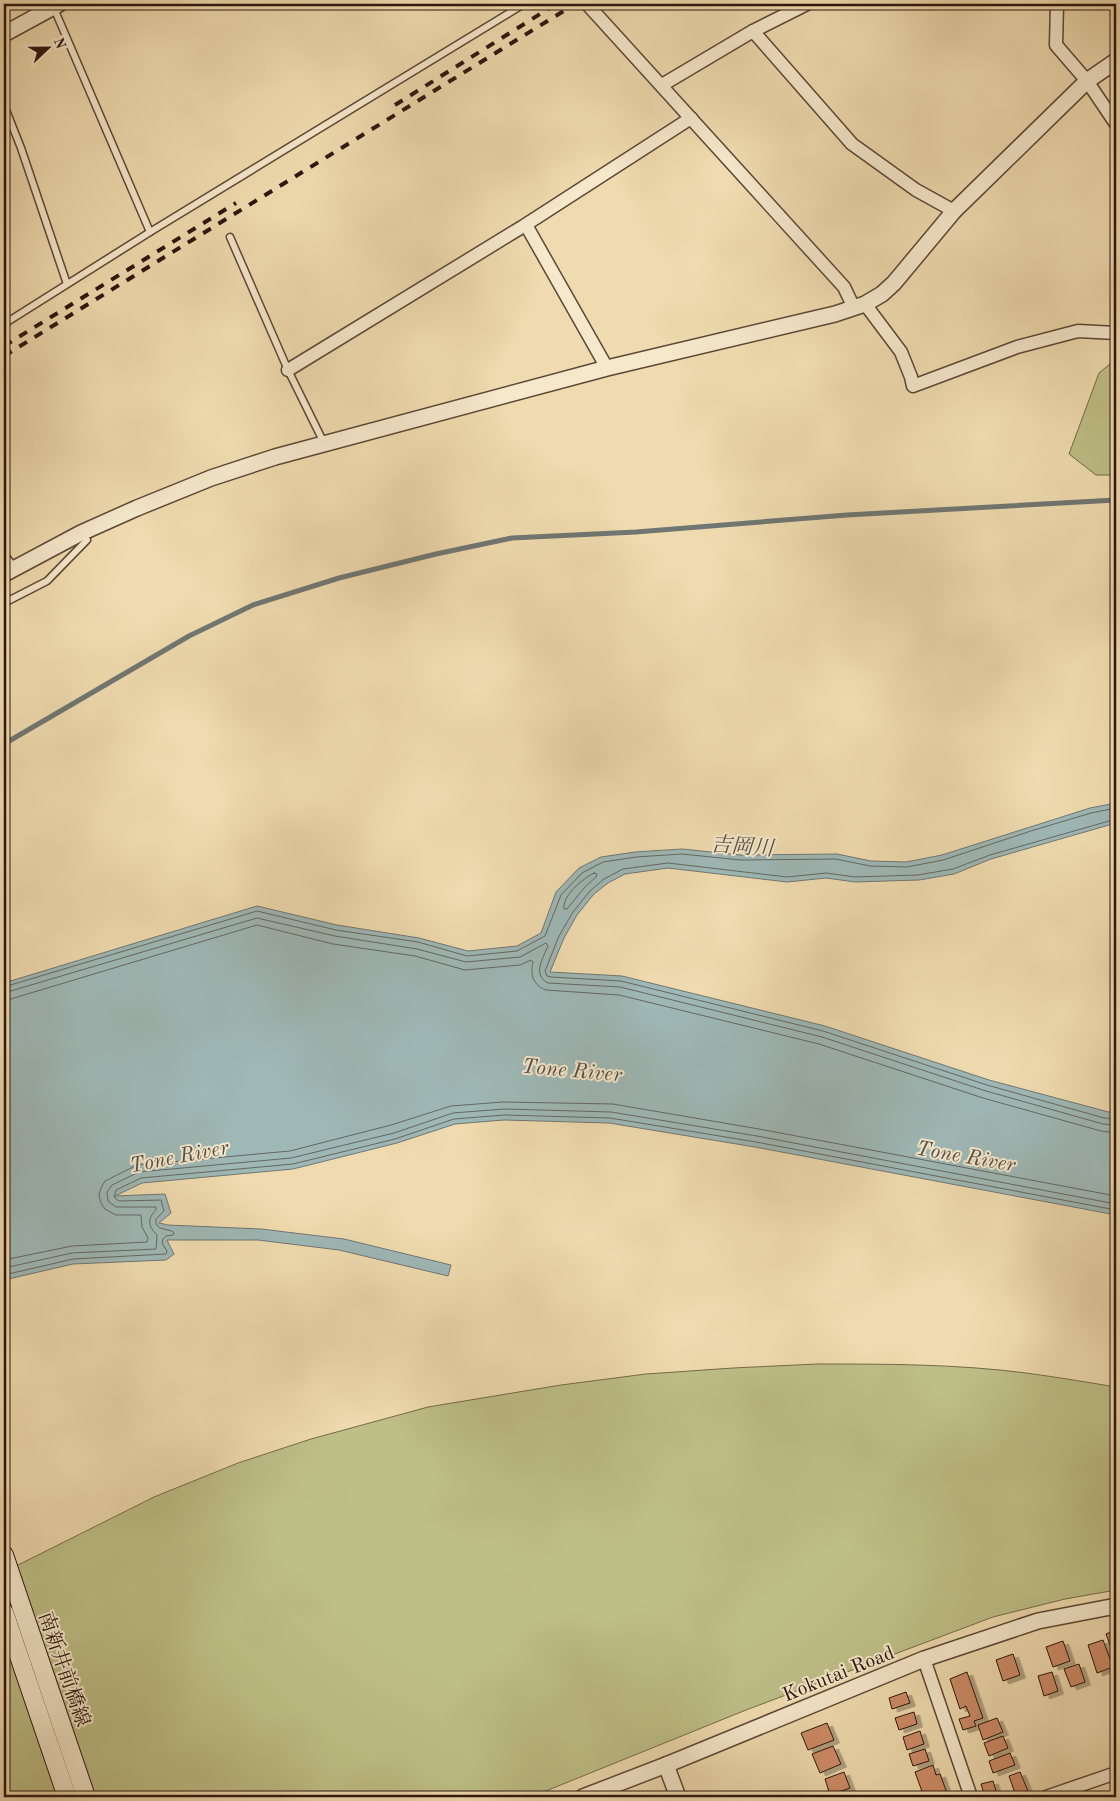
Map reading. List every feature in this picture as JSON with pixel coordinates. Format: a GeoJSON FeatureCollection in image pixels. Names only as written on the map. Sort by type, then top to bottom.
{"type":"FeatureCollection","features":[{"type":"Feature","properties":{"kind":"main road","name":"南新井前橋線"},"geometry":{"type":"LineString","coordinates":[[4,1555],[86,1797]]}},
{"type":"Feature","properties":{"kind":"main road","name":"南新井前橋線"},"geometry":{"type":"LineString","coordinates":[[4,1612],[66,1797]]}},
{"type":"Feature","properties":{"kind":"street"},"geometry":{"type":"LineString","coordinates":[[587,4],[901,352],[913,386],[1017,347],[1078,331],[1116,333]]}},
{"type":"Feature","properties":{"kind":"street"},"geometry":{"type":"LineString","coordinates":[[662,85],[754,31],[807,4]]}},
{"type":"Feature","properties":{"kind":"street"},"geometry":{"type":"LineString","coordinates":[[1057,4],[1056,45],[1087,81],[1116,124]]}},
{"type":"Feature","properties":{"kind":"street"},"geometry":{"type":"LineString","coordinates":[[4,34],[55,5]]}},
{"type":"Feature","properties":{"kind":"street"},"geometry":{"type":"LineString","coordinates":[[754,31],[852,144],[916,190],[954,211]]}},
{"type":"Feature","properties":{"kind":"street"},"geometry":{"type":"LineString","coordinates":[[10,571],[81,533],[211,478],[275,457],[607,368],[835,314],[859,306],[882,294],[894,283],[954,211],[1087,81],[1116,61]]}},
{"type":"Feature","properties":{"kind":"street"},"geometry":{"type":"LineString","coordinates":[[288,370],[526,225],[691,118]]}},
{"type":"Feature","properties":{"kind":"street"},"geometry":{"type":"LineString","coordinates":[[526,225],[607,368]]}},
{"type":"Feature","properties":{"kind":"street","name":"Kokutai Road"},"geometry":{"type":"LineString","coordinates":[[582,1797],[666,1765],[924,1659],[1038,1620],[1116,1606]]}},
{"type":"Feature","properties":{"kind":"street"},"geometry":{"type":"LineString","coordinates":[[924,1659],[972,1797]]}},
{"type":"Feature","properties":{"kind":"street"},"geometry":{"type":"LineString","coordinates":[[666,1765],[678,1797]]}},
{"type":"Feature","properties":{"kind":"street"},"geometry":{"type":"LineString","coordinates":[[1046,1797],[1116,1773]]}},
{"type":"Feature","properties":{"kind":"lane"},"geometry":{"type":"LineString","coordinates":[[4,324],[150,232],[524,4]]}},
{"type":"Feature","properties":{"kind":"lane"},"geometry":{"type":"LineString","coordinates":[[55,5],[147,229],[150,232]]}},
{"type":"Feature","properties":{"kind":"lane"},"geometry":{"type":"LineString","coordinates":[[4,105],[68,284]]}},
{"type":"Feature","properties":{"kind":"lane"},"geometry":{"type":"LineString","coordinates":[[230,237],[288,370],[324,445]]}},
{"type":"Feature","properties":{"kind":"lane"},"geometry":{"type":"LineString","coordinates":[[4,603],[51,578],[87,540],[81,533]]}},
{"type":"Feature","properties":{"kind":"lane"},"geometry":{"type":"LineString","coordinates":[[4,554],[10,571]]}},
{"type":"Feature","properties":{"kind":"green space"},"geometry":{"type":"Polygon","coordinates":[[[1116,359],[1116,475],[1096,475],[1069,454],[1099,373],[1116,359]]]}},
{"type":"Feature","properties":{"kind":"green space"},"geometry":{"type":"Polygon","coordinates":[[[817,1364],[895,1364],[974,1368],[1026,1373],[1116,1387],[1116,1590],[1065,1599],[993,1617],[746,1710],[531,1797],[4,1797],[4,1572],[154,1497],[238,1463],[311,1439],[428,1407],[561,1385],[646,1374],[817,1364]]]}},
{"type":"Feature","properties":{"kind":"water","name":"Tone River"},"geometry":{"type":"Polygon","coordinates":[[[1116,803],[1116,823],[991,859],[954,874],[919,880],[855,882],[826,878],[787,882],[668,868],[625,874],[608,883],[594,894],[577,915],[564,938],[550,972],[622,976],[825,1026],[989,1080],[1116,1114],[1116,1215],[755,1147],[609,1123],[504,1120],[455,1124],[397,1143],[293,1169],[142,1183],[115,1196],[165,1194],[171,1213],[159,1223],[261,1229],[344,1239],[451,1265],[448,1276],[339,1250],[258,1240],[167,1240],[174,1254],[166,1260],[73,1264],[4,1280],[4,983],[257,906],[337,925],[419,938],[468,951],[517,946],[541,933],[556,892],[579,868],[601,857],[635,852],[682,849],[741,855],[837,854],[871,861],[906,862],[942,855],[1090,808],[1116,803]]]}},
{"type":"Feature","properties":{"kind":"building"},"geometry":{"type":"Polygon","coordinates":[[[1116,1630],[1116,1643],[1110,1645],[1106,1634],[1116,1630]]]}},
{"type":"Feature","properties":{"kind":"building"},"geometry":{"type":"Polygon","coordinates":[[[1103,1640],[1113,1667],[1097,1673],[1088,1645],[1103,1640]]]}},
{"type":"Feature","properties":{"kind":"building"},"geometry":{"type":"Polygon","coordinates":[[[1063,1641],[1070,1661],[1053,1667],[1046,1647],[1063,1641]]]}},
{"type":"Feature","properties":{"kind":"building"},"geometry":{"type":"Polygon","coordinates":[[[1013,1654],[1020,1675],[1003,1681],[996,1660],[1013,1654]]]}},
{"type":"Feature","properties":{"kind":"building"},"geometry":{"type":"Polygon","coordinates":[[[1079,1664],[1085,1682],[1071,1687],[1064,1669],[1079,1664]]]}},
{"type":"Feature","properties":{"kind":"building"},"geometry":{"type":"Polygon","coordinates":[[[967,1672],[983,1718],[974,1721],[976,1726],[963,1730],[959,1719],[970,1716],[966,1706],[960,1709],[950,1679],[967,1672]]]}},
{"type":"Feature","properties":{"kind":"building"},"geometry":{"type":"Polygon","coordinates":[[[1052,1672],[1058,1691],[1044,1696],[1038,1676],[1052,1672]]]}},
{"type":"Feature","properties":{"kind":"building"},"geometry":{"type":"Polygon","coordinates":[[[906,1692],[910,1703],[892,1709],[889,1698],[906,1692]]]}},
{"type":"Feature","properties":{"kind":"building"},"geometry":{"type":"Polygon","coordinates":[[[914,1712],[917,1724],[899,1730],[895,1718],[914,1712]]]}},
{"type":"Feature","properties":{"kind":"building"},"geometry":{"type":"Polygon","coordinates":[[[997,1718],[1003,1732],[983,1740],[978,1725],[997,1718]]]}},
{"type":"Feature","properties":{"kind":"building"},"geometry":{"type":"Polygon","coordinates":[[[827,1723],[834,1740],[808,1750],[801,1733],[827,1723]]]}},
{"type":"Feature","properties":{"kind":"building"},"geometry":{"type":"Polygon","coordinates":[[[920,1731],[924,1744],[907,1750],[903,1737],[920,1731]]]}},
{"type":"Feature","properties":{"kind":"building"},"geometry":{"type":"Polygon","coordinates":[[[1003,1736],[1008,1748],[989,1756],[984,1743],[1003,1736]]]}},
{"type":"Feature","properties":{"kind":"building"},"geometry":{"type":"Polygon","coordinates":[[[833,1746],[841,1764],[820,1773],[812,1754],[833,1746]]]}},
{"type":"Feature","properties":{"kind":"building"},"geometry":{"type":"Polygon","coordinates":[[[925,1749],[929,1761],[913,1766],[909,1754],[925,1749]]]}},
{"type":"Feature","properties":{"kind":"building"},"geometry":{"type":"Polygon","coordinates":[[[1010,1753],[1015,1765],[993,1773],[989,1761],[1010,1753]]]}},
{"type":"Feature","properties":{"kind":"building"},"geometry":{"type":"Polygon","coordinates":[[[933,1765],[936,1775],[940,1774],[947,1793],[934,1797],[930,1795],[924,1797],[915,1772],[933,1765]]]}},
{"type":"Feature","properties":{"kind":"building"},"geometry":{"type":"Polygon","coordinates":[[[844,1772],[850,1788],[830,1795],[825,1779],[844,1772]]]}},
{"type":"Feature","properties":{"kind":"building"},"geometry":{"type":"Polygon","coordinates":[[[1020,1772],[1028,1791],[1016,1796],[1009,1776],[1020,1772]]]}},
{"type":"Feature","properties":{"kind":"building"},"geometry":{"type":"Polygon","coordinates":[[[993,1781],[998,1797],[985,1797],[981,1784],[993,1781]]]}},
{"type":"Feature","properties":{"kind":"waterway"},"geometry":{"type":"LineString","coordinates":[[4,744],[189,636],[253,605],[339,578],[436,554],[512,538],[636,532],[847,515],[1116,500]]}},
{"type":"Feature","properties":{"kind":"railway"},"geometry":{"type":"LineString","coordinates":[[395,105],[556,4]]}},
{"type":"Feature","properties":{"kind":"railway"},"geometry":{"type":"LineString","coordinates":[[4,356],[575,4]]}},
{"type":"Feature","properties":{"kind":"railway"},"geometry":{"type":"LineString","coordinates":[[4,346],[236,203]]}},
{"type":"Feature","properties":{"kind":"water label","name":"吉岡川"},"geometry":{"type":"Point","coordinates":[742,846]}}]}
